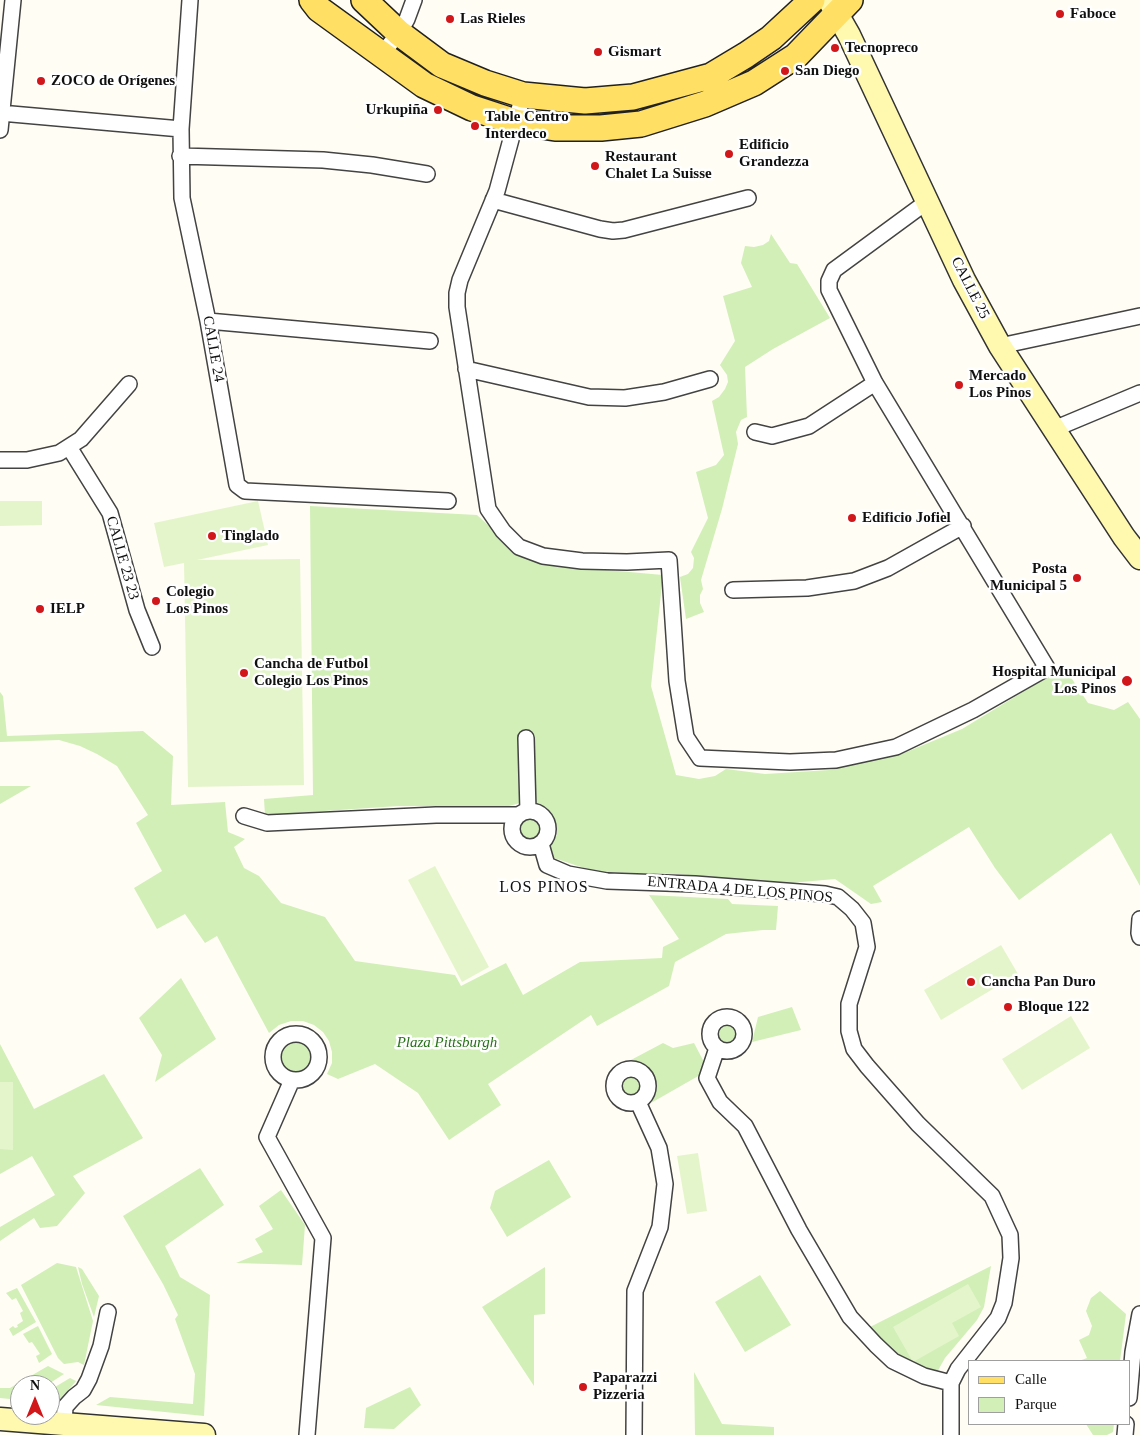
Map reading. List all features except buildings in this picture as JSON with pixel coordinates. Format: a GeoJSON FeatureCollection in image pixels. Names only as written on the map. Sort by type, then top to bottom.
{"type":"FeatureCollection","features":[{"type":"Feature","properties":{"kind":"main road"},"geometry":{"type":"LineString","coordinates":[[312,0],[319,9],[424,85],[472,108],[515,122],[555,128],[601,128],[641,124],[705,104],[754,83],[796,56],[839,5]]}},
{"type":"Feature","properties":{"kind":"main road"},"geometry":{"type":"LineString","coordinates":[[364,0],[399,33],[442,64],[485,83],[523,95],[585,101],[633,97],[711,76],[771,38],[812,0]]}},
{"type":"Feature","properties":{"kind":"street"},"geometry":{"type":"LineString","coordinates":[[0,130],[13,0]]}},
{"type":"Feature","properties":{"kind":"street","name":"CALLE 24"},"geometry":{"type":"LineString","coordinates":[[190,0],[181,129],[182,198],[208,321],[237,485],[245,491],[448,501]]}},
{"type":"Feature","properties":{"kind":"street"},"geometry":{"type":"LineString","coordinates":[[381,55],[399,33],[414,0]]}},
{"type":"Feature","properties":{"kind":"street","name":"CALLE 25"},"geometry":{"type":"LineString","coordinates":[[839,5],[849,35],[964,280],[1000,346],[1124,537],[1140,558]]}},
{"type":"Feature","properties":{"kind":"street"},"geometry":{"type":"LineString","coordinates":[[523,95],[495,195],[460,280],[457,293],[457,307],[488,509],[503,531],[519,547],[543,556],[582,561],[627,562],[669,560],[676,681],[686,737],[700,758],[790,762],[836,760],[896,747],[973,710],[1048,668],[875,383],[829,290],[829,281],[834,270],[928,201]]}},
{"type":"Feature","properties":{"kind":"street"},"geometry":{"type":"LineString","coordinates":[[1,113],[181,129]]}},
{"type":"Feature","properties":{"kind":"street"},"geometry":{"type":"LineString","coordinates":[[180,156],[323,160],[372,165],[427,174]]}},
{"type":"Feature","properties":{"kind":"street"},"geometry":{"type":"LineString","coordinates":[[495,195],[600,229],[613,231],[624,230],[748,198]]}},
{"type":"Feature","properties":{"kind":"street"},"geometry":{"type":"LineString","coordinates":[[1000,346],[1140,316]]}},
{"type":"Feature","properties":{"kind":"street"},"geometry":{"type":"LineString","coordinates":[[208,321],[430,341]]}},
{"type":"Feature","properties":{"kind":"street"},"geometry":{"type":"LineString","coordinates":[[466,369],[589,396],[616,398],[664,392],[710,379]]}},
{"type":"Feature","properties":{"kind":"street"},"geometry":{"type":"LineString","coordinates":[[754,432],[772,436],[809,426],[875,383]]}},
{"type":"Feature","properties":{"kind":"street"},"geometry":{"type":"LineString","coordinates":[[0,460],[27,460],[59,453],[80,439],[129,384]]}},
{"type":"Feature","properties":{"kind":"street"},"geometry":{"type":"LineString","coordinates":[[1054,429],[1140,393]]}},
{"type":"Feature","properties":{"kind":"street","name":"CALLE 23 23"},"geometry":{"type":"LineString","coordinates":[[69,447],[110,513],[137,610],[152,647]]}},
{"type":"Feature","properties":{"kind":"street"},"geometry":{"type":"LineString","coordinates":[[733,590],[807,588],[854,581],[888,568],[963,526]]}},
{"type":"Feature","properties":{"kind":"street"},"geometry":{"type":"LineString","coordinates":[[244,816],[267,823],[436,815],[524,813],[534,812],[544,818],[547,823],[548,835],[541,844],[530,848],[519,844],[515,840],[511,829],[512,824],[524,813],[526,738]]}},
{"type":"Feature","properties":{"kind":"street","name":"ENTRADA 4 DE LOS PINOS"},"geometry":{"type":"LineString","coordinates":[[541,844],[547,865],[568,874],[607,880],[695,884],[825,894],[838,897],[858,916],[863,923],[866,947],[849,1004],[849,1031],[854,1049],[866,1066],[918,1124],[992,1196],[1010,1235],[1010,1258],[1004,1302],[998,1318],[958,1369],[950,1383]]}},
{"type":"Feature","properties":{"kind":"street"},"geometry":{"type":"LineString","coordinates":[[1140,919],[1140,937]]}},
{"type":"Feature","properties":{"kind":"street"},"geometry":{"type":"LineString","coordinates":[[717,1048],[707,1078],[720,1102],[745,1126],[800,1230],[850,1316],[892,1361],[924,1376],[950,1383],[951,1435]]}},
{"type":"Feature","properties":{"kind":"street"},"geometry":{"type":"LineString","coordinates":[[292,1080],[267,1137],[323,1238],[307,1435]]}},
{"type":"Feature","properties":{"kind":"street"},"geometry":{"type":"LineString","coordinates":[[634,1435],[635,1291],[660,1227],[665,1184],[659,1148],[638,1102]]}},
{"type":"Feature","properties":{"kind":"street"},"geometry":{"type":"LineString","coordinates":[[64,1424],[65,1407],[83,1390],[89,1379],[100,1346],[108,1312]]}},
{"type":"Feature","properties":{"kind":"street"},"geometry":{"type":"LineString","coordinates":[[1130,1386],[1133,1352],[1140,1314]]}},
{"type":"Feature","properties":{"kind":"street"},"geometry":{"type":"LineString","coordinates":[[0,1419],[64,1424],[133,1433],[204,1435]]}},
{"type":"Feature","properties":{"kind":"green space"},"geometry":{"type":"Polygon","coordinates":[[[771,234],[790,263],[797,264],[830,318],[773,349],[745,367],[747,417],[741,420],[736,432],[738,444],[722,509],[701,580],[703,589],[700,595],[700,603],[704,612],[686,619],[680,577],[688,574],[693,568],[694,558],[691,552],[708,518],[696,472],[716,465],[724,455],[712,401],[719,397],[728,382],[727,375],[720,365],[735,341],[723,296],[752,287],[741,263],[745,246],[763,245],[769,241],[771,234]]]}},
{"type":"Feature","properties":{"kind":"green space"},"geometry":{"type":"Polygon","coordinates":[[[0,501],[42,501],[42,525],[0,526],[0,501]]]}},
{"type":"Feature","properties":{"kind":"green space","name":"Cancha de Futbol Colegio Los Pinos"},"geometry":{"type":"Polygon","coordinates":[[[258,501],[268,545],[197,560],[300,559],[304,785],[188,787],[184,563],[164,567],[154,523],[258,501]]]}},
{"type":"Feature","properties":{"kind":"green space"},"geometry":{"type":"Polygon","coordinates":[[[310,506],[477,515],[501,537],[562,566],[663,575],[651,686],[676,775],[699,779],[715,776],[726,769],[765,774],[830,770],[904,753],[962,729],[1064,667],[1088,703],[1114,710],[1128,702],[1140,719],[1140,886],[1111,833],[1019,900],[995,868],[969,827],[873,886],[882,902],[871,904],[835,879],[779,884],[678,874],[596,872],[554,858],[548,847],[557,835],[556,823],[551,812],[539,803],[520,803],[509,806],[398,806],[265,815],[264,799],[313,795],[310,506]]]}},
{"type":"Feature","properties":{"kind":"green space","name":"Plaza Pittsburgh"},"geometry":{"type":"Polygon","coordinates":[[[0,692],[3,696],[7,736],[143,731],[173,756],[171,805],[225,802],[228,832],[245,839],[234,847],[244,868],[259,876],[281,903],[325,917],[355,961],[455,975],[461,986],[506,963],[523,995],[580,962],[662,958],[663,947],[679,939],[649,895],[728,899],[732,904],[778,906],[776,930],[726,934],[675,962],[669,986],[597,1026],[591,1015],[488,1084],[501,1105],[449,1140],[418,1093],[375,1064],[338,1079],[327,1074],[332,1063],[332,1052],[329,1041],[323,1032],[314,1025],[303,1021],[291,1021],[279,1025],[269,1033],[217,936],[205,943],[185,914],[157,929],[134,888],[162,871],[136,823],[148,815],[117,766],[80,746],[59,740],[0,742],[0,692]]]}},
{"type":"Feature","properties":{"kind":"green space"},"geometry":{"type":"Polygon","coordinates":[[[0,786],[31,786],[0,804],[0,786]]]}},
{"type":"Feature","properties":{"kind":"green space"},"geometry":{"type":"Polygon","coordinates":[[[530,816],[540,820],[544,830],[540,840],[530,844],[520,840],[516,830],[520,820],[530,816]]]}},
{"type":"Feature","properties":{"kind":"green space"},"geometry":{"type":"Polygon","coordinates":[[[435,866],[489,967],[462,982],[408,880],[435,866]]]}},
{"type":"Feature","properties":{"kind":"green space","name":"Cancha Pan Duro"},"geometry":{"type":"Polygon","coordinates":[[[1001,945],[1018,974],[941,1020],[924,990],[1001,945]]]}},
{"type":"Feature","properties":{"kind":"green space"},"geometry":{"type":"Polygon","coordinates":[[[181,978],[216,1039],[155,1082],[162,1055],[139,1018],[181,978]]]}},
{"type":"Feature","properties":{"kind":"green space"},"geometry":{"type":"Polygon","coordinates":[[[792,1007],[801,1030],[752,1042],[758,1017],[792,1007]]]}},
{"type":"Feature","properties":{"kind":"green space"},"geometry":{"type":"Polygon","coordinates":[[[1071,1016],[1090,1048],[1022,1090],[1002,1059],[1071,1016]]]}},
{"type":"Feature","properties":{"kind":"green space"},"geometry":{"type":"Polygon","coordinates":[[[727,1023],[735,1026],[738,1034],[735,1042],[727,1045],[719,1042],[716,1034],[719,1026],[727,1023]]]}},
{"type":"Feature","properties":{"kind":"green space"},"geometry":{"type":"Polygon","coordinates":[[[297,1041],[309,1046],[314,1058],[309,1070],[297,1075],[285,1070],[280,1058],[285,1046],[297,1041]]]}},
{"type":"Feature","properties":{"kind":"green space"},"geometry":{"type":"Polygon","coordinates":[[[663,1043],[673,1048],[694,1043],[705,1064],[700,1075],[651,1103],[656,1092],[656,1082],[651,1072],[641,1064],[629,1061],[663,1043]]]}},
{"type":"Feature","properties":{"kind":"green space"},"geometry":{"type":"Polygon","coordinates":[[[0,1044],[34,1109],[104,1074],[143,1138],[73,1176],[85,1193],[57,1226],[40,1228],[34,1218],[0,1241],[0,1227],[55,1195],[32,1156],[0,1174],[0,1044]]]}},
{"type":"Feature","properties":{"kind":"green space"},"geometry":{"type":"Polygon","coordinates":[[[632,1075],[640,1078],[643,1086],[640,1094],[632,1097],[624,1094],[621,1086],[624,1078],[632,1075]]]}},
{"type":"Feature","properties":{"kind":"green space"},"geometry":{"type":"Polygon","coordinates":[[[0,1082],[13,1082],[13,1150],[0,1149],[0,1082]]]}},
{"type":"Feature","properties":{"kind":"green space"},"geometry":{"type":"Polygon","coordinates":[[[698,1153],[707,1211],[687,1214],[677,1156],[698,1153]]]}},
{"type":"Feature","properties":{"kind":"green space"},"geometry":{"type":"Polygon","coordinates":[[[549,1160],[571,1197],[507,1237],[490,1208],[495,1191],[549,1160]]]}},
{"type":"Feature","properties":{"kind":"green space"},"geometry":{"type":"Polygon","coordinates":[[[200,1168],[224,1205],[165,1246],[180,1277],[210,1295],[204,1416],[96,1405],[110,1397],[193,1404],[195,1374],[175,1319],[178,1315],[163,1284],[123,1216],[200,1168]]]}},
{"type":"Feature","properties":{"kind":"green space"},"geometry":{"type":"Polygon","coordinates":[[[281,1190],[305,1225],[302,1265],[236,1263],[263,1252],[255,1239],[273,1229],[259,1206],[281,1190]]]}},
{"type":"Feature","properties":{"kind":"green space"},"geometry":{"type":"Polygon","coordinates":[[[57,1263],[76,1267],[93,1321],[84,1365],[78,1362],[64,1364],[58,1358],[21,1285],[57,1263]]]}},
{"type":"Feature","properties":{"kind":"green space"},"geometry":{"type":"Polygon","coordinates":[[[991,1266],[984,1307],[977,1320],[945,1358],[936,1374],[897,1357],[870,1327],[991,1266]]]}},
{"type":"Feature","properties":{"kind":"green space"},"geometry":{"type":"Polygon","coordinates":[[[78,1267],[82,1269],[99,1296],[94,1317],[82,1284],[78,1267]]]}},
{"type":"Feature","properties":{"kind":"green space"},"geometry":{"type":"Polygon","coordinates":[[[545,1267],[545,1314],[534,1315],[534,1386],[482,1307],[545,1267]]]}},
{"type":"Feature","properties":{"kind":"green space"},"geometry":{"type":"Polygon","coordinates":[[[760,1275],[791,1325],[745,1352],[715,1302],[760,1275]]]}},
{"type":"Feature","properties":{"kind":"green space"},"geometry":{"type":"Polygon","coordinates":[[[968,1284],[981,1307],[952,1323],[959,1336],[913,1362],[893,1327],[968,1284]]]}},
{"type":"Feature","properties":{"kind":"green space"},"geometry":{"type":"Polygon","coordinates":[[[17,1288],[36,1322],[13,1336],[9,1329],[13,1326],[15,1328],[18,1327],[17,1325],[23,1321],[20,1313],[23,1311],[16,1298],[12,1300],[6,1293],[17,1288]]]}},
{"type":"Feature","properties":{"kind":"green space"},"geometry":{"type":"Polygon","coordinates":[[[1100,1291],[1126,1314],[1120,1360],[1082,1360],[1087,1358],[1079,1340],[1089,1335],[1092,1326],[1086,1311],[1091,1298],[1100,1291]]]}},
{"type":"Feature","properties":{"kind":"green space"},"geometry":{"type":"Polygon","coordinates":[[[38,1326],[52,1354],[39,1363],[36,1356],[40,1354],[32,1342],[29,1343],[23,1334],[38,1326]]]}},
{"type":"Feature","properties":{"kind":"green space"},"geometry":{"type":"Polygon","coordinates":[[[48,1366],[64,1374],[60,1377],[60,1375],[32,1375],[48,1366]]]}},
{"type":"Feature","properties":{"kind":"green space"},"geometry":{"type":"Polygon","coordinates":[[[694,1372],[722,1424],[774,1427],[774,1435],[695,1435],[694,1372]]]}},
{"type":"Feature","properties":{"kind":"green space"},"geometry":{"type":"Polygon","coordinates":[[[70,1378],[76,1381],[60,1399],[60,1384],[70,1378]]]}},
{"type":"Feature","properties":{"kind":"green space"},"geometry":{"type":"Polygon","coordinates":[[[410,1387],[421,1405],[394,1429],[364,1428],[366,1408],[410,1387]]]}},
{"type":"Feature","properties":{"kind":"green space"},"geometry":{"type":"Polygon","coordinates":[[[0,1388],[10,1388],[10,1399],[0,1398],[0,1388]]]}},
{"type":"Feature","properties":{"kind":"green space"},"geometry":{"type":"Polygon","coordinates":[[[1087,1425],[1114,1425],[1113,1432],[1107,1435],[1093,1435],[1087,1425]]]}},
{"type":"Feature","properties":{"kind":"place","name":"Faboce"},"geometry":{"type":"Point","coordinates":[1060,14]}},
{"type":"Feature","properties":{"kind":"place","name":"Las Rieles"},"geometry":{"type":"Point","coordinates":[450,19]}},
{"type":"Feature","properties":{"kind":"place","name":"Tecnopreco"},"geometry":{"type":"Point","coordinates":[835,48]}},
{"type":"Feature","properties":{"kind":"place","name":"Gismart"},"geometry":{"type":"Point","coordinates":[598,52]}},
{"type":"Feature","properties":{"kind":"place","name":"San Diego"},"geometry":{"type":"Point","coordinates":[785,71]}},
{"type":"Feature","properties":{"kind":"place","name":"ZOCO de Orígenes"},"geometry":{"type":"Point","coordinates":[41,81]}},
{"type":"Feature","properties":{"kind":"place","name":"Urkupiña"},"geometry":{"type":"Point","coordinates":[438,110]}},
{"type":"Feature","properties":{"kind":"place","name":"Table Centro Interdeco"},"geometry":{"type":"Point","coordinates":[475,126]}},
{"type":"Feature","properties":{"kind":"place","name":"Edificio Grandezza"},"geometry":{"type":"Point","coordinates":[729,154]}},
{"type":"Feature","properties":{"kind":"place","name":"Restaurant Chalet La Suisse"},"geometry":{"type":"Point","coordinates":[595,166]}},
{"type":"Feature","properties":{"kind":"place","name":"Mercado Los Pinos"},"geometry":{"type":"Point","coordinates":[959,385]}},
{"type":"Feature","properties":{"kind":"place","name":"Edificio Jofiel"},"geometry":{"type":"Point","coordinates":[852,518]}},
{"type":"Feature","properties":{"kind":"place","name":"Tinglado"},"geometry":{"type":"Point","coordinates":[212,536]}},
{"type":"Feature","properties":{"kind":"place","name":"Posta Municipal 5"},"geometry":{"type":"Point","coordinates":[1077,578]}},
{"type":"Feature","properties":{"kind":"place","name":"Colegio Los Pinos"},"geometry":{"type":"Point","coordinates":[156,601]}},
{"type":"Feature","properties":{"kind":"place","name":"IELP"},"geometry":{"type":"Point","coordinates":[40,609]}},
{"type":"Feature","properties":{"kind":"place","name":"Cancha de Futbol Colegio Los Pinos"},"geometry":{"type":"Point","coordinates":[244,673]}},
{"type":"Feature","properties":{"kind":"place","name":"Hospital Municipal Los Pinos"},"geometry":{"type":"Point","coordinates":[1127,681]}},
{"type":"Feature","properties":{"kind":"place","name":"Cancha Pan Duro"},"geometry":{"type":"Point","coordinates":[971,982]}},
{"type":"Feature","properties":{"kind":"place","name":"Bloque 122"},"geometry":{"type":"Point","coordinates":[1008,1007]}},
{"type":"Feature","properties":{"kind":"place","name":"Paparazzi Pizzeria"},"geometry":{"type":"Point","coordinates":[583,1387]}},
{"type":"Feature","properties":{"kind":"district","name":"LOS PINOS"},"geometry":{"type":"Point","coordinates":[544,888]}}]}
